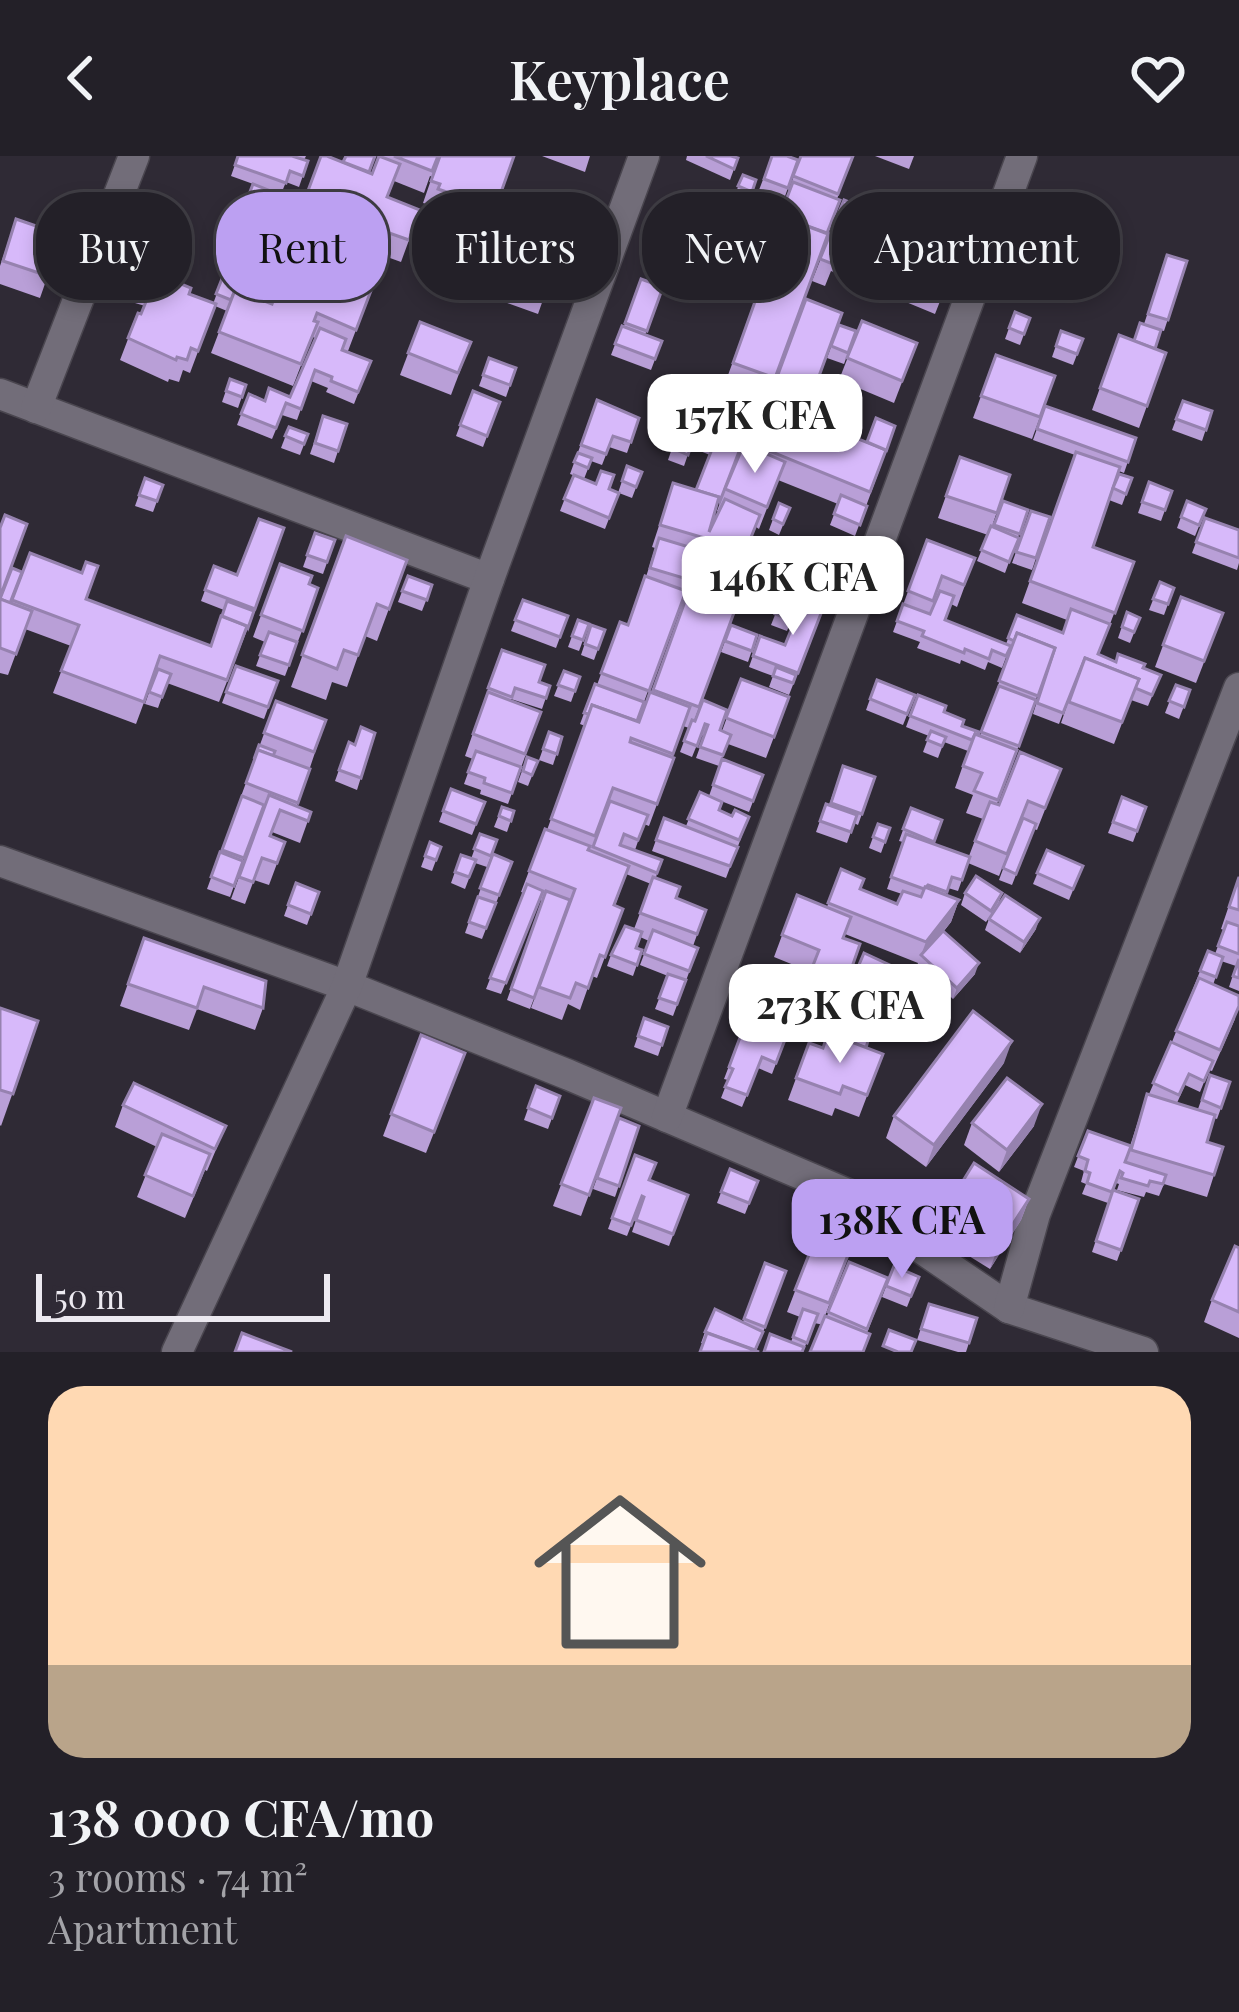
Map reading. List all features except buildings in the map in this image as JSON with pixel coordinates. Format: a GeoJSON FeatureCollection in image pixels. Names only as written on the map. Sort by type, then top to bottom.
{"type":"FeatureCollection","features":[{"type":"Feature","properties":{"kind":"street"},"geometry":{"type":"LineString","coordinates":[[36,407],[134,156]]}},
{"type":"Feature","properties":{"kind":"street"},"geometry":{"type":"LineString","coordinates":[[177,1352],[347,986],[488,579],[644,156]]}},
{"type":"Feature","properties":{"kind":"street"},"geometry":{"type":"LineString","coordinates":[[667,1117],[1022,156]]}},
{"type":"Feature","properties":{"kind":"street"},"geometry":{"type":"LineString","coordinates":[[0,394],[488,579]]}},
{"type":"Feature","properties":{"kind":"street"},"geometry":{"type":"LineString","coordinates":[[1009,1308],[1035,1214],[1239,688]]}},
{"type":"Feature","properties":{"kind":"street"},"geometry":{"type":"LineString","coordinates":[[0,862],[347,986],[885,1210],[918,1246],[1009,1308],[1143,1352]]}}]}
